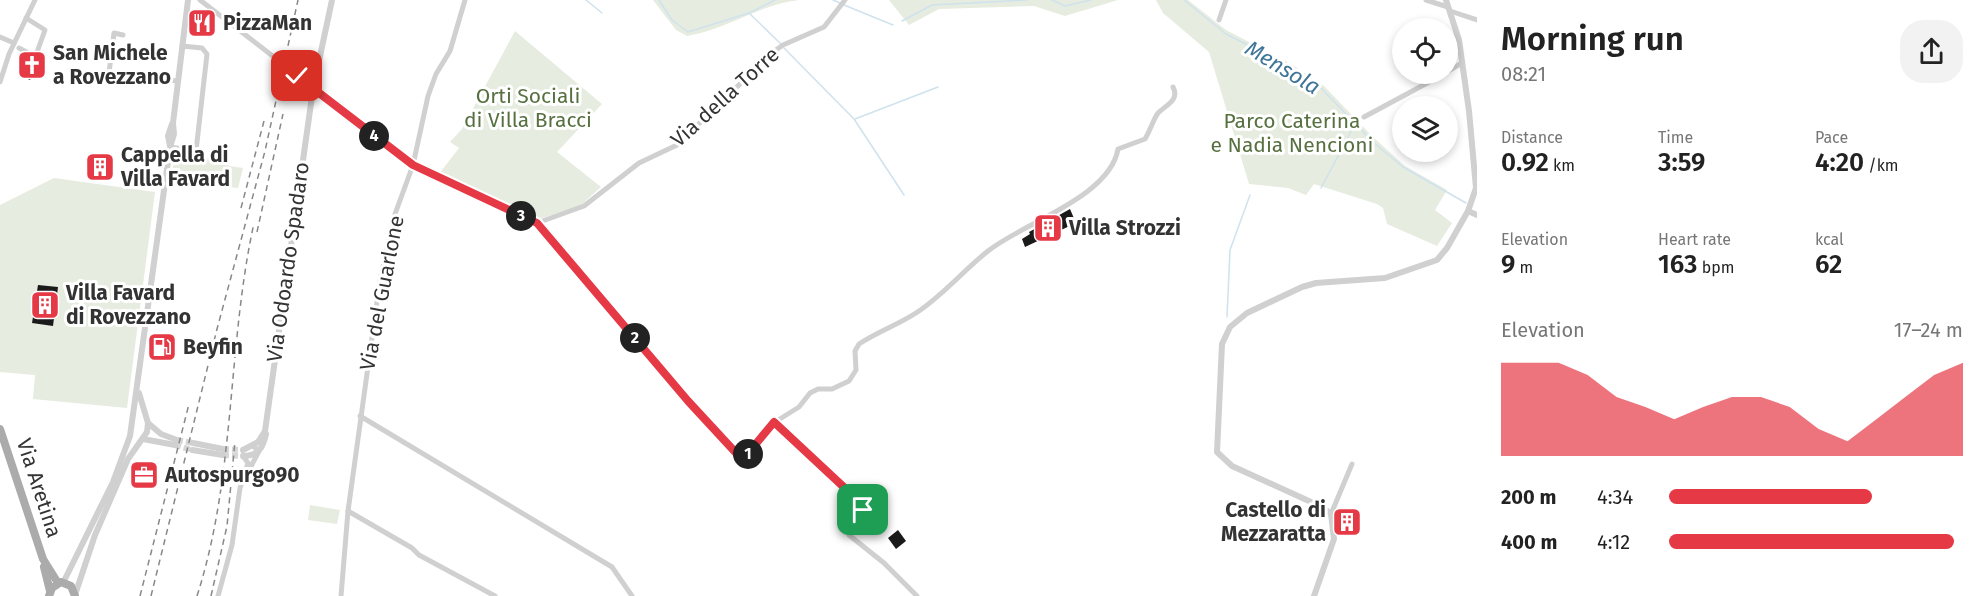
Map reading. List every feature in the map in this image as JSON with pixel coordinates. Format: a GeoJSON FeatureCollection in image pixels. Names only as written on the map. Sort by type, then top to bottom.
{"type":"FeatureCollection","features":[{"type":"Feature","properties":{"kind":"main road","name":"Via Aretina"},"geometry":{"type":"LineString","coordinates":[[0,429],[43,559],[50,594]]}},
{"type":"Feature","properties":{"kind":"main road","name":"Via Aretina"},"geometry":{"type":"LineString","coordinates":[[43,559],[61,583],[71,586],[75,595]]}},
{"type":"Feature","properties":{"kind":"main road"},"geometry":{"type":"LineString","coordinates":[[50,594],[61,583]]}},
{"type":"Feature","properties":{"kind":"street"},"geometry":{"type":"LineString","coordinates":[[61,583],[109,492],[134,420],[170,147],[174,137],[177,81],[188,0]]}},
{"type":"Feature","properties":{"kind":"street"},"geometry":{"type":"LineString","coordinates":[[200,0],[274,57]]}},
{"type":"Feature","properties":{"kind":"street"},"geometry":{"type":"LineString","coordinates":[[211,9],[213,0]]}},
{"type":"Feature","properties":{"kind":"street","name":"Via Odoardo Spadaro"},"geometry":{"type":"LineString","coordinates":[[256,449],[265,426],[313,89],[332,0]]}},
{"type":"Feature","properties":{"kind":"street","name":"Via del Guarlone"},"geometry":{"type":"LineString","coordinates":[[341,596],[348,511],[380,280],[395,214],[413,165],[428,96],[436,74],[450,51],[465,0]]}},
{"type":"Feature","properties":{"kind":"street"},"geometry":{"type":"LineString","coordinates":[[1219,20],[1226,0]]}},
{"type":"Feature","properties":{"kind":"street"},"geometry":{"type":"LineString","coordinates":[[1426,0],[1448,6],[1477,20]]}},
{"type":"Feature","properties":{"kind":"street"},"geometry":{"type":"LineString","coordinates":[[0,82],[33,1]]}},
{"type":"Feature","properties":{"kind":"street","name":"Via della Torre"},"geometry":{"type":"LineString","coordinates":[[537,223],[584,206],[639,162],[677,145],[777,49],[824,27],[844,1]]}},
{"type":"Feature","properties":{"kind":"street"},"geometry":{"type":"LineString","coordinates":[[1331,514],[1307,499],[1232,466],[1217,452],[1221,352],[1224,336],[1247,313],[1302,287],[1316,283],[1385,278],[1437,260],[1447,248],[1473,201],[1476,188],[1457,30],[1448,6]]}},
{"type":"Feature","properties":{"kind":"street"},"geometry":{"type":"LineString","coordinates":[[19,48],[33,54],[45,30],[26,18]]}},
{"type":"Feature","properties":{"kind":"street"},"geometry":{"type":"LineString","coordinates":[[123,35],[114,33],[109,73],[177,81]]}},
{"type":"Feature","properties":{"kind":"street"},"geometry":{"type":"LineString","coordinates":[[0,37],[14,43]]}},
{"type":"Feature","properties":{"kind":"street"},"geometry":{"type":"LineString","coordinates":[[170,147],[196,151],[207,54],[202,48],[182,46]]}},
{"type":"Feature","properties":{"kind":"street"},"geometry":{"type":"LineString","coordinates":[[1458,65],[1462,63]]}},
{"type":"Feature","properties":{"kind":"street"},"geometry":{"type":"LineString","coordinates":[[297,76],[413,165],[537,223],[688,401],[737,454],[745,457],[774,422],[799,407],[810,393],[819,389],[832,389],[849,381],[856,370],[855,351],[859,344],[917,313],[950,288],[989,250],[1074,200],[1106,175],[1116,162],[1118,149],[1145,139],[1156,115],[1173,101],[1175,95],[1173,87]]}},
{"type":"Feature","properties":{"kind":"street"},"geometry":{"type":"LineString","coordinates":[[1364,117],[1424,84]]}},
{"type":"Feature","properties":{"kind":"street"},"geometry":{"type":"LineString","coordinates":[[1468,210],[1477,215]]}},
{"type":"Feature","properties":{"kind":"street"},"geometry":{"type":"LineString","coordinates":[[75,595],[95,535],[130,455],[147,432],[138,387]]}},
{"type":"Feature","properties":{"kind":"street"},"geometry":{"type":"LineString","coordinates":[[360,416],[612,567],[632,596]]}},
{"type":"Feature","properties":{"kind":"street"},"geometry":{"type":"LineString","coordinates":[[130,436],[141,440],[176,442],[161,434],[146,421],[138,417],[134,420]]}},
{"type":"Feature","properties":{"kind":"street"},"geometry":{"type":"LineString","coordinates":[[774,422],[863,505],[862,514],[849,531],[849,535],[884,563],[917,596]]}},
{"type":"Feature","properties":{"kind":"street"},"geometry":{"type":"LineString","coordinates":[[218,596],[232,545],[240,488],[248,461],[243,453],[256,449],[264,442],[265,426]]}},
{"type":"Feature","properties":{"kind":"street"},"geometry":{"type":"LineString","coordinates":[[192,447],[223,452]]}},
{"type":"Feature","properties":{"kind":"street"},"geometry":{"type":"LineString","coordinates":[[240,488],[256,449]]}},
{"type":"Feature","properties":{"kind":"street"},"geometry":{"type":"LineString","coordinates":[[1314,596],[1334,539],[1331,514],[1352,464]]}},
{"type":"Feature","properties":{"kind":"street"},"geometry":{"type":"LineString","coordinates":[[348,511],[412,548],[419,555],[495,596]]}},
{"type":"Feature","properties":{"kind":"green space"},"geometry":{"type":"Polygon","coordinates":[[[653,0],[799,0],[771,6],[701,33],[687,36],[676,30],[653,0]]]}},
{"type":"Feature","properties":{"kind":"green space"},"geometry":{"type":"Polygon","coordinates":[[[889,0],[1118,0],[1065,16],[1034,6],[939,9],[909,25],[889,0]]]}},
{"type":"Feature","properties":{"kind":"green space","name":"Parco Caterina e Nadia Nencioni"},"geometry":{"type":"Polygon","coordinates":[[[1156,0],[1188,0],[1226,30],[1291,64],[1324,86],[1392,154],[1392,162],[1401,162],[1447,190],[1435,210],[1452,223],[1437,246],[1387,224],[1383,208],[1377,204],[1314,184],[1306,195],[1288,188],[1249,184],[1209,52],[1163,13],[1156,0]]]}},
{"type":"Feature","properties":{"kind":"green space","name":"Orti Sociali di Villa Bracci"},"geometry":{"type":"Polygon","coordinates":[[[515,31],[602,104],[557,152],[601,187],[580,206],[536,220],[439,174],[459,148],[450,142],[462,129],[515,31]]]}},
{"type":"Feature","properties":{"kind":"green space"},"geometry":{"type":"Polygon","coordinates":[[[175,154],[222,160],[229,166],[243,168],[238,188],[171,181],[175,154]]]}},
{"type":"Feature","properties":{"kind":"green space"},"geometry":{"type":"Polygon","coordinates":[[[54,178],[155,192],[127,408],[33,399],[35,375],[0,372],[0,205],[54,178]]]}},
{"type":"Feature","properties":{"kind":"green space"},"geometry":{"type":"Polygon","coordinates":[[[310,505],[340,510],[337,524],[308,520],[310,505]]]}},
{"type":"Feature","properties":{"kind":"building","name":"San Michele a Rovezzano"},"geometry":{"type":"Polygon","coordinates":[[[41,58],[35,70],[38,71],[36,75],[33,74],[30,80],[21,76],[30,59],[41,58]]]}},
{"type":"Feature","properties":{"kind":"building","name":"Villa Strozzi"},"geometry":{"type":"Polygon","coordinates":[[[1070,209],[1076,223],[1025,247],[1022,239],[1030,234],[1029,232],[1070,209]]]}},
{"type":"Feature","properties":{"kind":"building","name":"Villa Favard di Rovezzano"},"geometry":{"type":"Polygon","coordinates":[[[38,285],[58,287],[53,326],[32,323],[38,285]]]}},
{"type":"Feature","properties":{"kind":"building","name":"Castello di Mezzaratta"},"geometry":{"type":"Polygon","coordinates":[[[1351,510],[1356,523],[1346,526],[1348,533],[1339,535],[1337,517],[1351,510]]]}},
{"type":"Feature","properties":{"kind":"building"},"geometry":{"type":"Polygon","coordinates":[[[898,530],[906,541],[896,549],[888,538],[898,530]]]}},
{"type":"Feature","properties":{"kind":"waterway"},"geometry":{"type":"LineString","coordinates":[[586,0],[602,13]]}},
{"type":"Feature","properties":{"kind":"waterway","name":"Mensola"},"geometry":{"type":"LineString","coordinates":[[659,0],[672,20],[688,32],[749,13],[775,0]]}},
{"type":"Feature","properties":{"kind":"waterway","name":"Mensola"},"geometry":{"type":"LineString","coordinates":[[833,0],[840,3]]}},
{"type":"Feature","properties":{"kind":"waterway","name":"Mensola"},"geometry":{"type":"LineString","coordinates":[[902,21],[932,5],[1027,0]]}},
{"type":"Feature","properties":{"kind":"waterway","name":"Mensola"},"geometry":{"type":"LineString","coordinates":[[1052,0],[1065,6],[1091,0]]}},
{"type":"Feature","properties":{"kind":"waterway","name":"Mensola"},"geometry":{"type":"LineString","coordinates":[[1184,0],[1226,34],[1289,66],[1321,88],[1373,142],[1403,167],[1466,203]]}},
{"type":"Feature","properties":{"kind":"waterway","name":"Mensola"},"geometry":{"type":"LineString","coordinates":[[844,5],[893,25]]}},
{"type":"Feature","properties":{"kind":"waterway"},"geometry":{"type":"LineString","coordinates":[[749,13],[781,44]]}},
{"type":"Feature","properties":{"kind":"waterway"},"geometry":{"type":"LineString","coordinates":[[784,48],[854,119],[904,195]]}},
{"type":"Feature","properties":{"kind":"waterway"},"geometry":{"type":"LineString","coordinates":[[855,119],[938,87]]}},
{"type":"Feature","properties":{"kind":"waterway"},"geometry":{"type":"LineString","coordinates":[[1347,139],[1355,124]]}},
{"type":"Feature","properties":{"kind":"waterway"},"geometry":{"type":"LineString","coordinates":[[1321,188],[1344,145]]}},
{"type":"Feature","properties":{"kind":"waterway"},"geometry":{"type":"LineString","coordinates":[[1227,317],[1230,250],[1250,195]]}},
{"type":"Feature","properties":{"kind":"tunnel"},"geometry":{"type":"LineString","coordinates":[[274,57],[297,76]]}},
{"type":"Feature","properties":{"kind":"tunnel"},"geometry":{"type":"LineString","coordinates":[[177,440],[193,443]]}},
{"type":"Feature","properties":{"kind":"tunnel"},"geometry":{"type":"LineString","coordinates":[[175,445],[192,450]]}},
{"type":"Feature","properties":{"kind":"tunnel"},"geometry":{"type":"LineString","coordinates":[[223,449],[243,450]]}},
{"type":"Feature","properties":{"kind":"tunnel"},"geometry":{"type":"LineString","coordinates":[[223,455],[243,456]]}},
{"type":"Feature","properties":{"kind":"railway"},"geometry":{"type":"LineString","coordinates":[[151,596],[217,329],[265,151],[298,0]]}},
{"type":"Feature","properties":{"kind":"railway"},"geometry":{"type":"LineString","coordinates":[[257,232],[283,114]]}},
{"type":"Feature","properties":{"kind":"railway"},"geometry":{"type":"LineString","coordinates":[[241,208],[264,121]]}},
{"type":"Feature","properties":{"kind":"railway"},"geometry":{"type":"LineString","coordinates":[[197,596],[210,550],[219,504],[239,316],[254,223]]}},
{"type":"Feature","properties":{"kind":"railway"},"geometry":{"type":"LineString","coordinates":[[140,596],[189,404]]}},
{"type":"Feature","properties":{"kind":"railway"},"geometry":{"type":"LineString","coordinates":[[211,596],[227,526],[235,441]]}},
{"type":"Feature","properties":{"kind":"place","name":"PizzaMan"},"geometry":{"type":"Point","coordinates":[202,23]}},
{"type":"Feature","properties":{"kind":"place","name":"San Michele a Rovezzano"},"geometry":{"type":"Point","coordinates":[32,65]}},
{"type":"Feature","properties":{"kind":"place","name":"Cappella di Villa Favard"},"geometry":{"type":"Point","coordinates":[100,167]}},
{"type":"Feature","properties":{"kind":"place","name":"Villa Strozzi"},"geometry":{"type":"Point","coordinates":[1048,228]}},
{"type":"Feature","properties":{"kind":"place","name":"Villa Favard di Rovezzano"},"geometry":{"type":"Point","coordinates":[45,305]}},
{"type":"Feature","properties":{"kind":"place","name":"Beyfin"},"geometry":{"type":"Point","coordinates":[162,347]}},
{"type":"Feature","properties":{"kind":"place","name":"Autospurgo90"},"geometry":{"type":"Point","coordinates":[144,475]}},
{"type":"Feature","properties":{"kind":"place","name":"Castello di Mezzaratta"},"geometry":{"type":"Point","coordinates":[1347,522]}},
{"type":"Feature","properties":{"kind":"route"},"geometry":{"type":"LineString","coordinates":[[297,76],[413,165],[537,223],[688,401],[742,458],[774,422],[826,468],[863,505],[863,510]]}}]}
